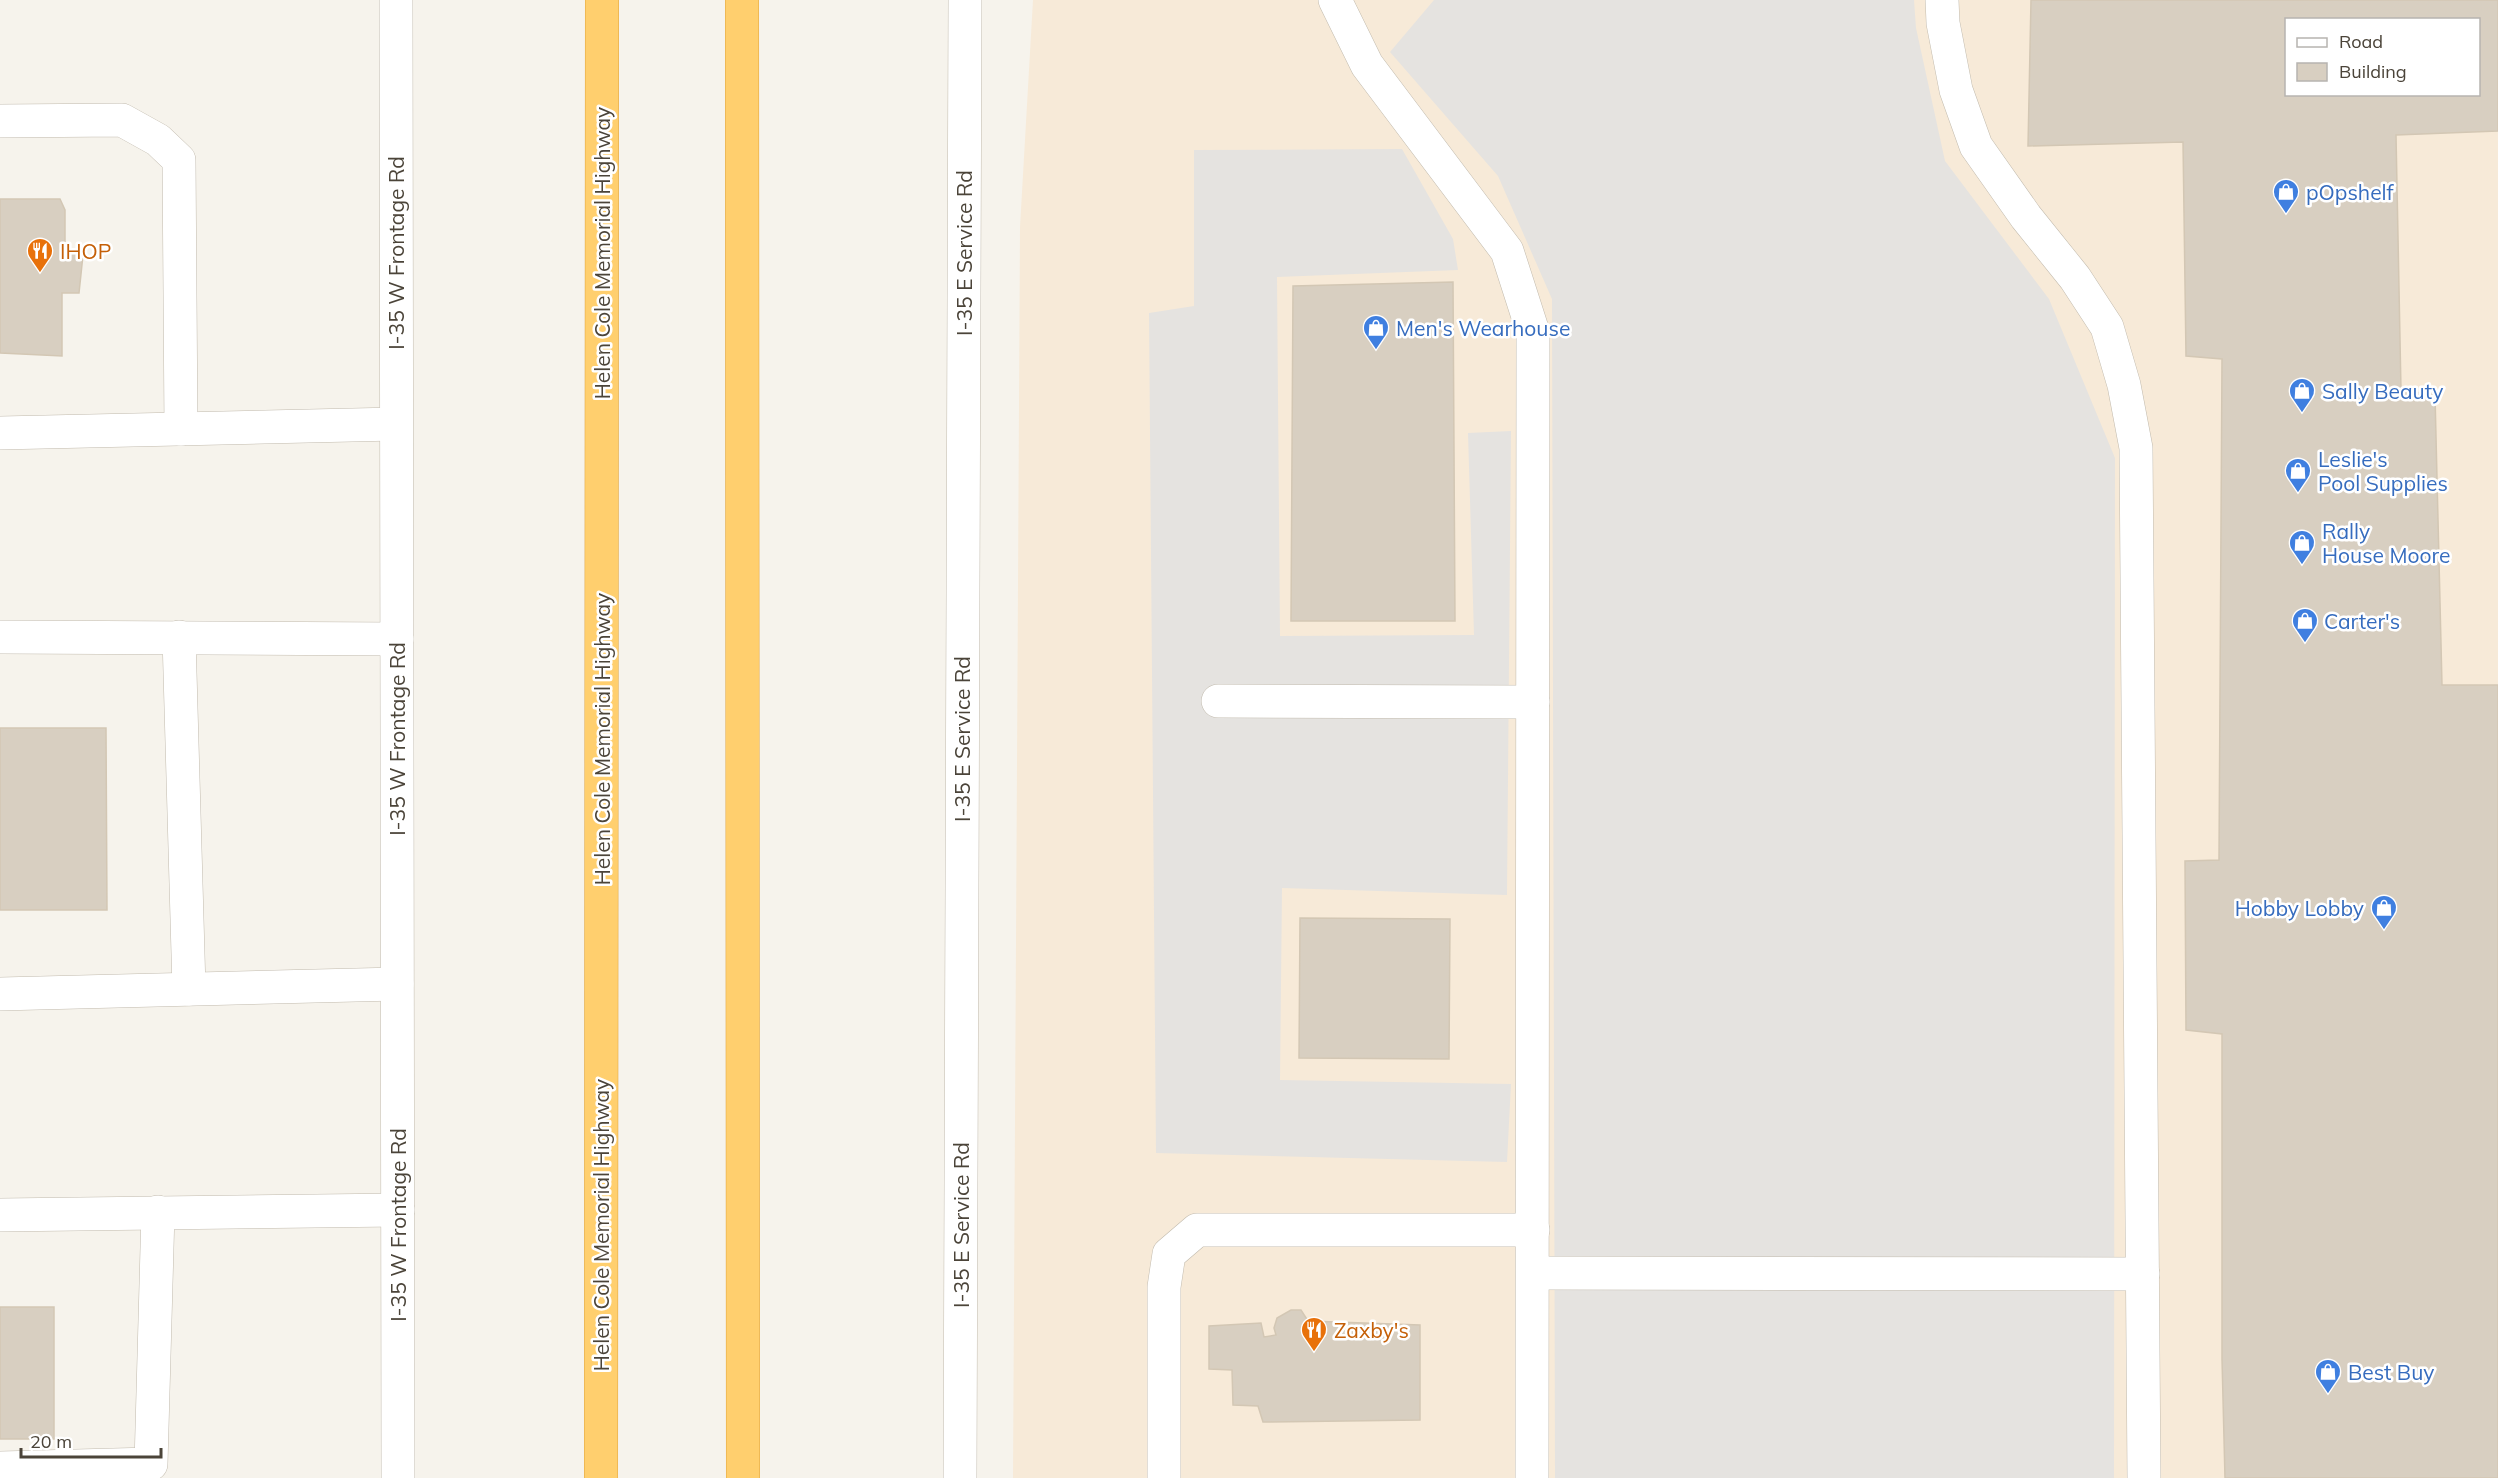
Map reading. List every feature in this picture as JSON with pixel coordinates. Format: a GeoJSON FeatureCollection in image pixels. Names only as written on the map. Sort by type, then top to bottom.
{"type":"FeatureCollection","features":[{"type":"Feature","properties":{"kind":"highway","name":"Helen Cole Memorial Highway"},"geometry":{"type":"LineString","coordinates":[[601,1478],[602,0]]}},
{"type":"Feature","properties":{"kind":"highway"},"geometry":{"type":"LineString","coordinates":[[742,0],[743,1478]]}},
{"type":"Feature","properties":{"kind":"street","name":"I-35 W Frontage Rd"},"geometry":{"type":"LineString","coordinates":[[396,0],[398,1478]]}},
{"type":"Feature","properties":{"kind":"street","name":"I-35 E Service Rd"},"geometry":{"type":"LineString","coordinates":[[960,1478],[964,0]]}},
{"type":"Feature","properties":{"kind":"street"},"geometry":{"type":"LineString","coordinates":[[1335,0],[1367,65],[1507,252],[1533,332],[1532,1478]]}},
{"type":"Feature","properties":{"kind":"street"},"geometry":{"type":"LineString","coordinates":[[1942,0],[1943,23],[1956,90],[1976,146],[2026,217],[2075,278],[2107,327],[2124,385],[2136,448],[2144,1478]]}},
{"type":"Feature","properties":{"kind":"street"},"geometry":{"type":"LineString","coordinates":[[0,121],[122,120],[158,140],[179,160],[181,429]]}},
{"type":"Feature","properties":{"kind":"street"},"geometry":{"type":"LineString","coordinates":[[0,433],[396,424]]}},
{"type":"Feature","properties":{"kind":"street"},"geometry":{"type":"LineString","coordinates":[[0,637],[397,639]]}},
{"type":"Feature","properties":{"kind":"street"},"geometry":{"type":"LineString","coordinates":[[179,638],[189,990]]}},
{"type":"Feature","properties":{"kind":"street"},"geometry":{"type":"LineString","coordinates":[[1218,701],[1533,702]]}},
{"type":"Feature","properties":{"kind":"street"},"geometry":{"type":"LineString","coordinates":[[0,994],[397,984]]}},
{"type":"Feature","properties":{"kind":"street"},"geometry":{"type":"LineString","coordinates":[[0,1215],[398,1210]]}},
{"type":"Feature","properties":{"kind":"street"},"geometry":{"type":"LineString","coordinates":[[0,1468],[152,1464],[158,1212]]}},
{"type":"Feature","properties":{"kind":"street"},"geometry":{"type":"LineString","coordinates":[[1164,1478],[1164,1287],[1169,1254],[1197,1230],[1533,1230]]}},
{"type":"Feature","properties":{"kind":"street"},"geometry":{"type":"LineString","coordinates":[[1533,1273],[2143,1274]]}},
{"type":"Feature","properties":{"kind":"shaded area"},"geometry":{"type":"Polygon","coordinates":[[[1033,0],[2498,0],[2498,1478],[1013,1478],[1020,227],[1033,0]]]}},
{"type":"Feature","properties":{"kind":"shaded area"},"geometry":{"type":"Polygon","coordinates":[[[1434,0],[1914,0],[1916,28],[1945,161],[2049,299],[2115,458],[2114,1478],[1555,1478],[1552,299],[1498,176],[1390,52],[1434,0]]]}},
{"type":"Feature","properties":{"kind":"shaded area"},"geometry":{"type":"Polygon","coordinates":[[[1402,149],[1453,239],[1458,270],[1277,277],[1280,636],[1474,635],[1468,433],[1511,431],[1507,895],[1282,888],[1280,1080],[1511,1084],[1507,1162],[1156,1153],[1149,313],[1194,306],[1194,150],[1402,149]]]}},
{"type":"Feature","properties":{"kind":"building"},"geometry":{"type":"Polygon","coordinates":[[[2031,0],[2498,0],[2498,131],[2396,135],[2401,390],[2435,395],[2442,685],[2498,685],[2498,1478],[2225,1478],[2222,1359],[2222,1034],[2186,1030],[2185,861],[2219,860],[2222,359],[2186,356],[2183,142],[2028,146],[2031,0]]]}},
{"type":"Feature","properties":{"kind":"building","name":"IHOP"},"geometry":{"type":"Polygon","coordinates":[[[0,199],[60,199],[65,210],[65,251],[83,255],[79,293],[62,293],[62,356],[0,353],[0,199]]]}},
{"type":"Feature","properties":{"kind":"building"},"geometry":{"type":"Polygon","coordinates":[[[1453,282],[1455,621],[1291,621],[1293,286],[1453,282]]]}},
{"type":"Feature","properties":{"kind":"building"},"geometry":{"type":"Polygon","coordinates":[[[0,728],[106,728],[107,910],[0,910],[0,728]]]}},
{"type":"Feature","properties":{"kind":"building"},"geometry":{"type":"Polygon","coordinates":[[[1300,918],[1450,919],[1449,1059],[1299,1058],[1300,918]]]}},
{"type":"Feature","properties":{"kind":"building"},"geometry":{"type":"Polygon","coordinates":[[[0,1307],[54,1307],[54,1439],[0,1439],[0,1307]]]}},
{"type":"Feature","properties":{"kind":"building","name":"Zaxby's"},"geometry":{"type":"Polygon","coordinates":[[[1291,1310],[1301,1310],[1308,1321],[1420,1325],[1420,1420],[1263,1422],[1258,1406],[1233,1405],[1232,1370],[1209,1369],[1209,1326],[1261,1323],[1264,1337],[1276,1335],[1274,1328],[1277,1318],[1291,1310]]]}},
{"type":"Feature","properties":{"kind":"place","name":"pOpshelf"},"geometry":{"type":"Point","coordinates":[2286,215]}},
{"type":"Feature","properties":{"kind":"place","name":"IHOP"},"geometry":{"type":"Point","coordinates":[40,274]}},
{"type":"Feature","properties":{"kind":"place","name":"Men's Wearhouse"},"geometry":{"type":"Point","coordinates":[1376,351]}},
{"type":"Feature","properties":{"kind":"place","name":"Sally Beauty"},"geometry":{"type":"Point","coordinates":[2302,414]}},
{"type":"Feature","properties":{"kind":"place","name":"Leslie's Pool Supplies"},"geometry":{"type":"Point","coordinates":[2298,494]}},
{"type":"Feature","properties":{"kind":"place","name":"Rally House Moore"},"geometry":{"type":"Point","coordinates":[2302,566]}},
{"type":"Feature","properties":{"kind":"place","name":"Carter's"},"geometry":{"type":"Point","coordinates":[2305,644]}},
{"type":"Feature","properties":{"kind":"place","name":"Hobby Lobby"},"geometry":{"type":"Point","coordinates":[2384,931]}},
{"type":"Feature","properties":{"kind":"place","name":"Zaxby's"},"geometry":{"type":"Point","coordinates":[1314,1353]}},
{"type":"Feature","properties":{"kind":"place","name":"Best Buy"},"geometry":{"type":"Point","coordinates":[2328,1395]}}]}
